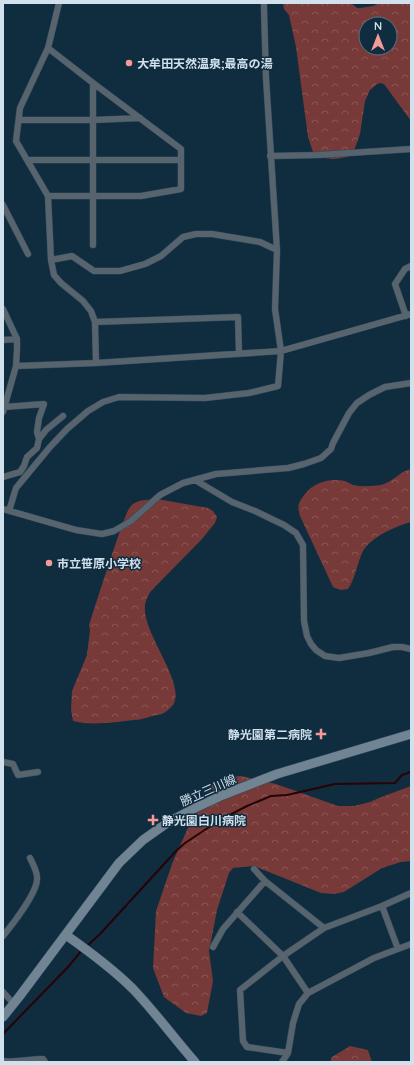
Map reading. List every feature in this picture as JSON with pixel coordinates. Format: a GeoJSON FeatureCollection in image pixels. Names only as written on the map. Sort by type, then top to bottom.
{"type":"FeatureCollection","features":[{"type":"Feature","properties":{"kind":"main road","name":"勝立三川線"},"geometry":{"type":"LineString","coordinates":[[3,1017],[119,863],[143,840],[167,823],[223,795],[278,774],[411,734]]}},
{"type":"Feature","properties":{"kind":"main road"},"geometry":{"type":"LineString","coordinates":[[66,935],[118,974],[134,990],[195,1062]]}},
{"type":"Feature","properties":{"kind":"street"},"geometry":{"type":"LineString","coordinates":[[59,3],[48,48],[20,108],[16,141],[48,196],[51,260],[54,275],[61,283],[83,301],[91,311],[94,322],[96,363]]}},
{"type":"Feature","properties":{"kind":"street"},"geometry":{"type":"LineString","coordinates":[[264,3],[270,156],[277,250],[275,309],[280,351],[278,386],[249,393],[205,398],[119,397],[103,402],[88,410],[50,447],[16,488],[6,510],[76,530],[102,534],[114,532],[131,521],[160,495],[183,483],[216,474],[288,468],[321,458],[331,449],[335,438],[349,413],[357,404],[369,395],[385,387],[411,383]]}},
{"type":"Feature","properties":{"kind":"street"},"geometry":{"type":"LineString","coordinates":[[48,48],[181,149],[181,189],[141,196],[48,196]]}},
{"type":"Feature","properties":{"kind":"street"},"geometry":{"type":"LineString","coordinates":[[93,83],[93,245]]}},
{"type":"Feature","properties":{"kind":"street"},"geometry":{"type":"LineString","coordinates":[[19,120],[93,120],[140,118]]}},
{"type":"Feature","properties":{"kind":"street"},"geometry":{"type":"LineString","coordinates":[[270,156],[318,155],[411,149]]}},
{"type":"Feature","properties":{"kind":"street"},"geometry":{"type":"LineString","coordinates":[[28,160],[181,160]]}},
{"type":"Feature","properties":{"kind":"street"},"geometry":{"type":"LineString","coordinates":[[3,205],[28,254]]}},
{"type":"Feature","properties":{"kind":"street"},"geometry":{"type":"LineString","coordinates":[[51,260],[72,256],[94,271],[120,271],[145,264],[161,256],[183,236],[196,234],[212,234],[260,242],[277,250]]}},
{"type":"Feature","properties":{"kind":"street"},"geometry":{"type":"LineString","coordinates":[[16,366],[96,363],[280,351],[409,315],[395,284],[404,269],[411,266]]}},
{"type":"Feature","properties":{"kind":"street"},"geometry":{"type":"LineString","coordinates":[[3,309],[17,338],[16,366],[4,409],[44,404],[39,418],[37,432],[39,439]]}},
{"type":"Feature","properties":{"kind":"street"},"geometry":{"type":"LineString","coordinates":[[94,322],[238,317],[239,354]]}},
{"type":"Feature","properties":{"kind":"street"},"geometry":{"type":"LineString","coordinates":[[3,340],[17,338]]}},
{"type":"Feature","properties":{"kind":"street"},"geometry":{"type":"LineString","coordinates":[[3,477],[20,472],[24,466],[27,456],[37,448],[39,439],[46,430],[63,416]]}},
{"type":"Feature","properties":{"kind":"street"},"geometry":{"type":"LineString","coordinates":[[195,480],[232,502],[284,525],[296,533],[303,545],[304,622],[307,636],[316,650],[325,656],[339,658],[393,647],[402,647],[411,650]]}},
{"type":"Feature","properties":{"kind":"street"},"geometry":{"type":"LineString","coordinates":[[3,762],[13,764],[18,775],[38,772]]}},
{"type":"Feature","properties":{"kind":"street"},"geometry":{"type":"LineString","coordinates":[[3,936],[17,918],[34,889],[37,879],[30,858]]}},
{"type":"Feature","properties":{"kind":"street"},"geometry":{"type":"LineString","coordinates":[[254,869],[265,881],[324,928]]}},
{"type":"Feature","properties":{"kind":"street"},"geometry":{"type":"LineString","coordinates":[[213,947],[223,929],[265,881]]}},
{"type":"Feature","properties":{"kind":"street"},"geometry":{"type":"LineString","coordinates":[[288,1053],[247,1047],[243,1041],[240,990],[283,956],[324,928],[382,906],[411,893]]}},
{"type":"Feature","properties":{"kind":"street"},"geometry":{"type":"LineString","coordinates":[[382,906],[398,949]]}},
{"type":"Feature","properties":{"kind":"street"},"geometry":{"type":"LineString","coordinates":[[237,912],[283,956],[308,993]]}},
{"type":"Feature","properties":{"kind":"street"},"geometry":{"type":"LineString","coordinates":[[282,1062],[288,1053],[293,1023],[299,1004],[308,993],[374,958],[411,944]]}},
{"type":"Feature","properties":{"kind":"street"},"geometry":{"type":"LineString","coordinates":[[3,992],[14,1004]]}},
{"type":"Feature","properties":{"kind":"street"},"geometry":{"type":"LineString","coordinates":[[3,1061],[9,1062],[37,1059],[45,1062]]}},
{"type":"Feature","properties":{"kind":"green space"},"geometry":{"type":"Polygon","coordinates":[[[283,3],[351,3],[357,8],[360,8],[373,6],[379,3],[411,3],[411,121],[384,84],[380,83],[370,90],[365,101],[360,134],[355,148],[348,157],[334,159],[323,158],[313,152],[308,137],[296,47],[289,15],[284,9],[283,3]]]}},
{"type":"Feature","properties":{"kind":"green space"},"geometry":{"type":"Polygon","coordinates":[[[411,469],[411,522],[398,526],[384,533],[367,546],[363,551],[353,580],[348,589],[341,590],[333,587],[300,516],[298,507],[301,500],[313,486],[323,482],[339,480],[356,486],[381,485],[411,469]]]}},
{"type":"Feature","properties":{"kind":"green space"},"geometry":{"type":"Polygon","coordinates":[[[157,499],[208,508],[213,511],[217,517],[215,523],[202,539],[151,591],[145,603],[147,621],[151,633],[174,684],[176,694],[174,703],[164,713],[141,719],[111,723],[87,723],[73,721],[71,710],[72,691],[87,655],[90,630],[89,625],[125,516],[136,502],[157,499]]]}},
{"type":"Feature","properties":{"kind":"green space"},"geometry":{"type":"Polygon","coordinates":[[[241,776],[276,784],[338,806],[354,806],[370,802],[411,786],[411,861],[401,862],[382,868],[344,892],[334,894],[321,893],[254,866],[233,868],[229,873],[217,910],[209,951],[213,981],[207,1013],[201,1016],[186,1013],[164,997],[153,968],[156,911],[172,864],[198,805],[212,785],[223,778],[241,776]]]}},
{"type":"Feature","properties":{"kind":"green space"},"geometry":{"type":"Polygon","coordinates":[[[350,1046],[368,1050],[372,1062],[330,1062],[332,1057],[350,1046]]]}},
{"type":"Feature","properties":{"kind":"waterway"},"geometry":{"type":"LineString","coordinates":[[87,946],[100,934],[176,851],[185,843],[220,820],[271,796],[287,795],[335,784],[395,783],[402,775],[411,771]]}},
{"type":"Feature","properties":{"kind":"waterway"},"geometry":{"type":"LineString","coordinates":[[3,1034],[68,967],[82,950]]}},
{"type":"Feature","properties":{"kind":"place","name":"大牟田天然温泉;最高の湯"},"geometry":{"type":"Point","coordinates":[129,63]}},
{"type":"Feature","properties":{"kind":"place","name":"市立笹原小学校"},"geometry":{"type":"Point","coordinates":[49,563]}},
{"type":"Feature","properties":{"kind":"place","name":"静光園第二病院"},"geometry":{"type":"Point","coordinates":[321,734]}},
{"type":"Feature","properties":{"kind":"place","name":"静光園白川病院"},"geometry":{"type":"Point","coordinates":[153,820]}}]}
